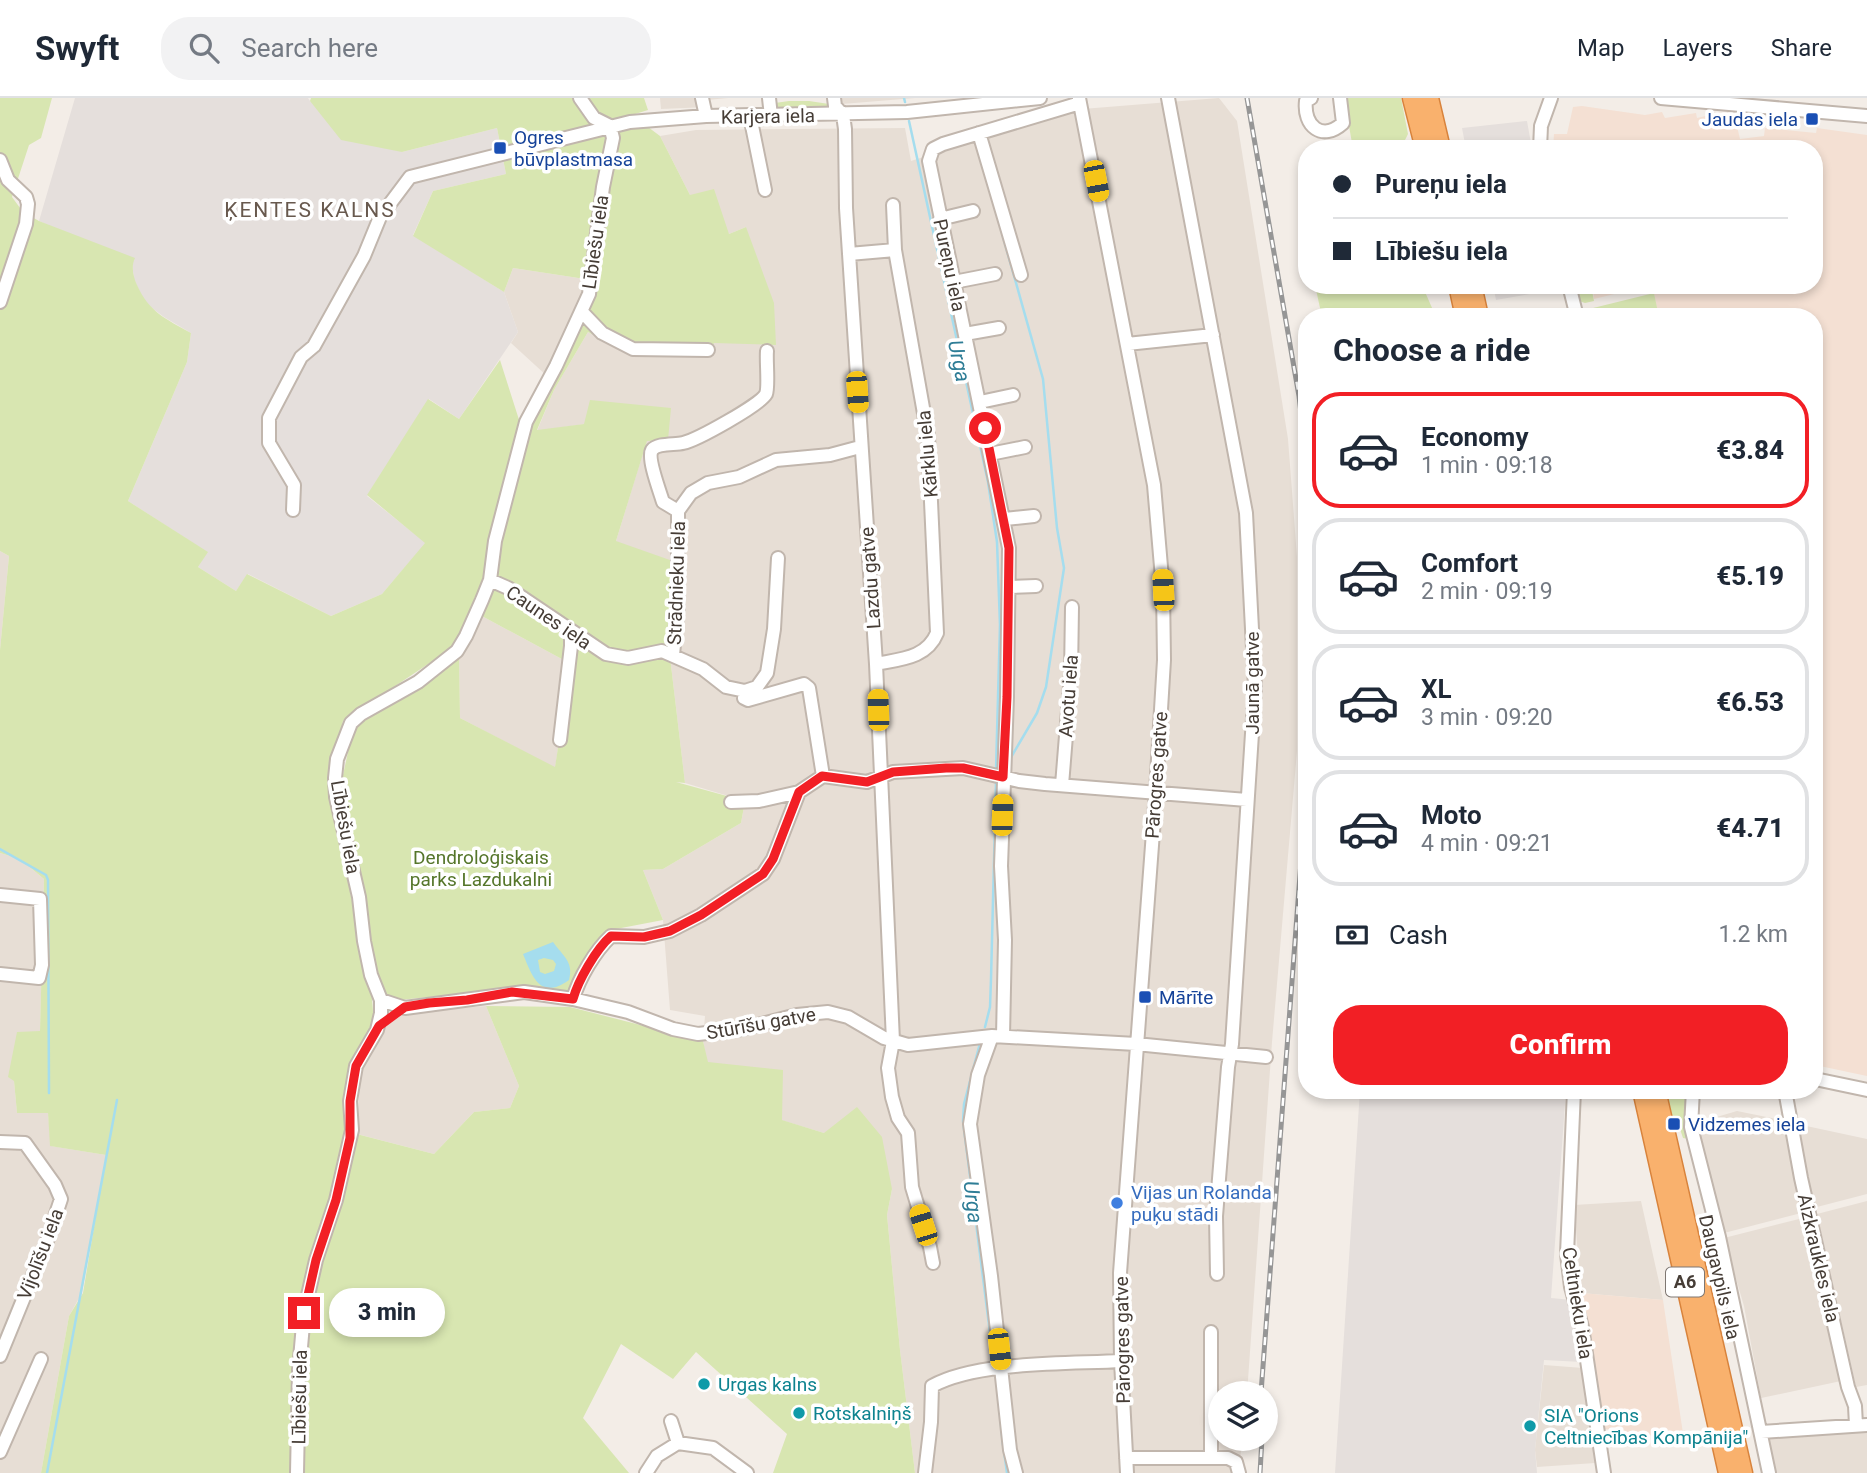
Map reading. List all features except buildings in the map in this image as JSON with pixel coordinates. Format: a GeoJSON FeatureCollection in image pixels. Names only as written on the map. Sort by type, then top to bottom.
{"type":"FeatureCollection","features":[{"type":"Feature","properties":{"kind":"highway"},"geometry":{"type":"LineString","coordinates":[[1412,98],[1423,140]]}},
{"type":"Feature","properties":{"kind":"highway"},"geometry":{"type":"LineString","coordinates":[[1429,98],[1439,140]]}},
{"type":"Feature","properties":{"kind":"highway","name":"Daugavpils iela"},"geometry":{"type":"LineString","coordinates":[[1644,1099],[1728,1473]]}},
{"type":"Feature","properties":{"kind":"highway","name":"Daugavpils iela"},"geometry":{"type":"LineString","coordinates":[[1658,1099],[1743,1473]]}},
{"type":"Feature","properties":{"kind":"street"},"geometry":{"type":"LineString","coordinates":[[580,98],[594,118],[610,126]]}},
{"type":"Feature","properties":{"kind":"street"},"geometry":{"type":"LineString","coordinates":[[702,98],[706,117]]}},
{"type":"Feature","properties":{"kind":"street"},"geometry":{"type":"LineString","coordinates":[[769,98],[771,116]]}},
{"type":"Feature","properties":{"kind":"street"},"geometry":{"type":"LineString","coordinates":[[834,98],[835,106],[843,115]]}},
{"type":"Feature","properties":{"kind":"street","name":"Karjera iela"},"geometry":{"type":"LineString","coordinates":[[293,510],[293,485],[269,443],[269,418],[301,357],[314,346],[380,217],[410,177],[610,126],[646,120],[843,115],[947,103],[1040,98]]}},
{"type":"Feature","properties":{"kind":"street","name":"Jaunā gatve"},"geometry":{"type":"LineString","coordinates":[[1168,98],[1246,513],[1255,670],[1231,1052],[1216,1216],[1217,1274]]}},
{"type":"Feature","properties":{"kind":"street"},"geometry":{"type":"LineString","coordinates":[[1311,98],[1306,101],[1308,121],[1313,128],[1322,131],[1337,129],[1343,123],[1340,98]]}},
{"type":"Feature","properties":{"kind":"street"},"geometry":{"type":"LineString","coordinates":[[1540,140],[1541,126],[1551,98]]}},
{"type":"Feature","properties":{"kind":"street"},"geometry":{"type":"LineString","coordinates":[[1661,98],[1867,116]]}},
{"type":"Feature","properties":{"kind":"street"},"geometry":{"type":"LineString","coordinates":[[1021,275],[979,133],[1080,101]]}},
{"type":"Feature","properties":{"kind":"street","name":"Pārogres gatve"},"geometry":{"type":"LineString","coordinates":[[1080,101],[1154,485],[1159,534],[1164,660],[1120,1273],[1121,1362],[1127,1473]]}},
{"type":"Feature","properties":{"kind":"street","name":"Lazdu gatve"},"geometry":{"type":"LineString","coordinates":[[843,115],[846,208],[876,664],[890,942],[893,1041],[888,1068],[898,1118],[908,1133],[912,1187],[933,1263]]}},
{"type":"Feature","properties":{"kind":"street"},"geometry":{"type":"LineString","coordinates":[[750,116],[765,190]]}},
{"type":"Feature","properties":{"kind":"street","name":"Lībiešu iela"},"geometry":{"type":"LineString","coordinates":[[298,1473],[299,1370],[304,1313],[316,1260],[336,1200],[350,1138],[350,1101],[356,1066],[379,1026],[381,1000],[366,953],[359,897],[336,797],[337,759],[351,723],[361,714],[418,682],[457,650],[466,636],[489,580],[495,541],[526,422],[589,294],[612,138],[610,126]]}},
{"type":"Feature","properties":{"kind":"street","name":"Pureņu iela"},"geometry":{"type":"LineString","coordinates":[[979,133],[936,147],[929,155],[1009,548],[998,776],[1005,940],[998,1036]]}},
{"type":"Feature","properties":{"kind":"street"},"geometry":{"type":"LineString","coordinates":[[0,160],[4,185],[19,189],[28,204],[26,224],[0,302]]}},
{"type":"Feature","properties":{"kind":"street","name":"Kārklu iela"},"geometry":{"type":"LineString","coordinates":[[876,664],[925,651],[934,642],[937,632],[928,436],[895,250],[893,205]]}},
{"type":"Feature","properties":{"kind":"street"},"geometry":{"type":"LineString","coordinates":[[940,219],[973,211]]}},
{"type":"Feature","properties":{"kind":"street"},"geometry":{"type":"LineString","coordinates":[[849,254],[895,250]]}},
{"type":"Feature","properties":{"kind":"street"},"geometry":{"type":"LineString","coordinates":[[954,282],[995,274]]}},
{"type":"Feature","properties":{"kind":"street"},"geometry":{"type":"LineString","coordinates":[[582,312],[603,333],[633,349],[708,350]]}},
{"type":"Feature","properties":{"kind":"street"},"geometry":{"type":"LineString","coordinates":[[965,334],[999,328]]}},
{"type":"Feature","properties":{"kind":"street"},"geometry":{"type":"LineString","coordinates":[[1127,344],[1213,335]]}},
{"type":"Feature","properties":{"kind":"street"},"geometry":{"type":"LineString","coordinates":[[767,351],[766,393],[758,403],[692,440],[656,446],[651,453],[663,502],[678,511],[691,494],[708,484],[740,477],[776,460],[830,455],[860,447]]}},
{"type":"Feature","properties":{"kind":"street"},"geometry":{"type":"LineString","coordinates":[[980,402],[1013,396]]}},
{"type":"Feature","properties":{"kind":"street"},"geometry":{"type":"LineString","coordinates":[[990,454],[1025,447]]}},
{"type":"Feature","properties":{"kind":"street","name":"Strādnieku iela"},"geometry":{"type":"LineString","coordinates":[[673,655],[678,604],[678,511]]}},
{"type":"Feature","properties":{"kind":"street"},"geometry":{"type":"LineString","coordinates":[[1005,519],[1034,516]]}},
{"type":"Feature","properties":{"kind":"street"},"geometry":{"type":"LineString","coordinates":[[745,691],[757,687],[767,673],[774,629],[778,558]]}},
{"type":"Feature","properties":{"kind":"street","name":"Caunes iela"},"geometry":{"type":"LineString","coordinates":[[489,580],[508,587],[606,654],[628,658],[662,651],[712,674],[726,687],[745,691],[744,698],[748,700],[804,684],[809,688],[822,776]]}},
{"type":"Feature","properties":{"kind":"street"},"geometry":{"type":"LineString","coordinates":[[1009,587],[1036,586]]}},
{"type":"Feature","properties":{"kind":"street","name":"Avotu iela"},"geometry":{"type":"LineString","coordinates":[[1062,785],[1071,674],[1072,607]]}},
{"type":"Feature","properties":{"kind":"street"},"geometry":{"type":"LineString","coordinates":[[560,740],[571,631]]}},
{"type":"Feature","properties":{"kind":"street"},"geometry":{"type":"LineString","coordinates":[[731,803],[759,801],[799,792],[822,776],[867,782],[893,772],[946,768],[963,768],[1019,781],[1247,800]]}},
{"type":"Feature","properties":{"kind":"street"},"geometry":{"type":"LineString","coordinates":[[573,999],[576,988],[611,936],[644,937],[670,931],[701,915],[763,874],[773,859],[799,792]]}},
{"type":"Feature","properties":{"kind":"street"},"geometry":{"type":"LineString","coordinates":[[0,895],[40,899],[42,965],[39,978],[0,974]]}},
{"type":"Feature","properties":{"kind":"street","name":"Stūrīšu gatve"},"geometry":{"type":"LineString","coordinates":[[381,1000],[405,1007],[512,992],[573,999],[628,1012],[673,1029],[698,1034],[742,1029],[797,1015],[837,1013],[893,1041],[908,1045],[998,1036],[1136,1044],[1266,1057]]}},
{"type":"Feature","properties":{"kind":"street"},"geometry":{"type":"LineString","coordinates":[[379,1026],[405,1007]]}},
{"type":"Feature","properties":{"kind":"street"},"geometry":{"type":"LineString","coordinates":[[998,1036],[978,1074],[970,1124],[1010,1450],[1016,1473]]}},
{"type":"Feature","properties":{"kind":"street"},"geometry":{"type":"LineString","coordinates":[[1823,1081],[1867,1090]]}},
{"type":"Feature","properties":{"kind":"street","name":"Celtnieku iela"},"geometry":{"type":"LineString","coordinates":[[1574,1099],[1567,1254],[1571,1287],[1582,1327],[1604,1473]]}},
{"type":"Feature","properties":{"kind":"street"},"geometry":{"type":"LineString","coordinates":[[1693,1099],[1692,1126],[1769,1473]]}},
{"type":"Feature","properties":{"kind":"street","name":"Aizkraukles iela"},"geometry":{"type":"LineString","coordinates":[[1787,1099],[1801,1178],[1848,1387],[1861,1425]]}},
{"type":"Feature","properties":{"kind":"street","name":"Vijolīšu iela"},"geometry":{"type":"LineString","coordinates":[[0,1142],[25,1143],[55,1185],[61,1199],[47,1241],[0,1356]]}},
{"type":"Feature","properties":{"kind":"street"},"geometry":{"type":"LineString","coordinates":[[1211,1332],[1211,1457]]}},
{"type":"Feature","properties":{"kind":"street"},"geometry":{"type":"LineString","coordinates":[[0,1452],[41,1359]]}},
{"type":"Feature","properties":{"kind":"street"},"geometry":{"type":"LineString","coordinates":[[925,1473],[932,1387],[963,1374],[1002,1368],[1121,1362]]}},
{"type":"Feature","properties":{"kind":"street"},"geometry":{"type":"LineString","coordinates":[[671,1421],[678,1443]]}},
{"type":"Feature","properties":{"kind":"street"},"geometry":{"type":"LineString","coordinates":[[1761,1432],[1861,1425]]}},
{"type":"Feature","properties":{"kind":"street"},"geometry":{"type":"LineString","coordinates":[[646,1473],[657,1456],[678,1443],[713,1448],[747,1473]]}},
{"type":"Feature","properties":{"kind":"street"},"geometry":{"type":"LineString","coordinates":[[1126,1458],[1211,1457],[1233,1460],[1239,1473]]}},
{"type":"Feature","properties":{"kind":"shaded area"},"geometry":{"type":"Polygon","coordinates":[[[75,98],[308,98],[402,152],[497,128],[506,174],[433,191],[413,235],[504,292],[518,332],[459,419],[429,399],[367,496],[426,543],[382,594],[331,616],[248,574],[236,591],[198,567],[207,552],[128,501],[187,362],[191,333],[144,302],[134,279],[132,263],[39,221],[75,98]]]}},
{"type":"Feature","properties":{"kind":"shaded area"},"geometry":{"type":"Polygon","coordinates":[[[660,98],[728,98],[707,100],[708,107],[661,109],[660,98]]]}},
{"type":"Feature","properties":{"kind":"shaded area"},"geometry":{"type":"Polygon","coordinates":[[[841,98],[915,98],[842,104],[841,98]]]}},
{"type":"Feature","properties":{"kind":"shaded area"},"geometry":{"type":"Polygon","coordinates":[[[1219,98],[1237,121],[1288,439],[1297,557],[1297,751],[1272,1042],[1248,1381],[1208,1381],[1208,1451],[1241,1451],[1239,1473],[915,1473],[887,1215],[892,1189],[824,1133],[781,1120],[707,1062],[703,1041],[705,1016],[670,1010],[663,920],[643,870],[663,869],[741,823],[745,801],[685,783],[670,657],[616,541],[647,440],[585,424],[537,431],[554,390],[588,332],[625,352],[707,354],[746,227],[729,234],[690,195],[660,136],[696,130],[905,128],[911,161],[1070,110],[1219,98]]]}},
{"type":"Feature","properties":{"kind":"shaded area"},"geometry":{"type":"Polygon","coordinates":[[[1573,107],[1645,115],[1662,112],[1665,118],[1696,113],[1697,118],[1710,115],[1712,120],[1734,114],[1740,139],[1764,136],[1765,128],[1816,133],[1817,128],[1867,135],[1867,1076],[1823,1067],[1823,308],[1657,308],[1654,294],[1823,294],[1823,140],[1554,140],[1554,134],[1567,134],[1573,107]]]}},
{"type":"Feature","properties":{"kind":"shaded area"},"geometry":{"type":"Polygon","coordinates":[[[1527,121],[1530,140],[1464,140],[1462,128],[1527,121]]]}},
{"type":"Feature","properties":{"kind":"shaded area"},"geometry":{"type":"Polygon","coordinates":[[[513,268],[585,279],[579,305],[547,376],[511,343],[518,332],[504,292],[513,268]]]}},
{"type":"Feature","properties":{"kind":"shaded area"},"geometry":{"type":"Polygon","coordinates":[[[1495,294],[1530,294],[1496,300],[1495,294]]]}},
{"type":"Feature","properties":{"kind":"shaded area"},"geometry":{"type":"Polygon","coordinates":[[[1593,294],[1614,294],[1594,299],[1593,294]]]}},
{"type":"Feature","properties":{"kind":"shaded area"},"geometry":{"type":"Polygon","coordinates":[[[0,551],[9,556],[0,650],[0,551]]]}},
{"type":"Feature","properties":{"kind":"shaded area"},"geometry":{"type":"Polygon","coordinates":[[[480,615],[571,664],[555,768],[460,718],[459,653],[480,615]]]}},
{"type":"Feature","properties":{"kind":"shaded area"},"geometry":{"type":"Polygon","coordinates":[[[0,853],[20,859],[44,879],[40,1032],[14,1081],[17,1113],[48,1113],[51,1146],[106,1155],[82,1293],[69,1316],[41,1473],[0,1473],[0,853]]]}},
{"type":"Feature","properties":{"kind":"shaded area"},"geometry":{"type":"Polygon","coordinates":[[[486,1006],[519,1086],[510,1108],[474,1112],[434,1154],[357,1134],[360,1071],[386,1026],[405,1013],[486,1006]]]}},
{"type":"Feature","properties":{"kind":"shaded area"},"geometry":{"type":"Polygon","coordinates":[[[1359,1099],[1565,1099],[1551,1298],[1572,1300],[1582,1362],[1544,1360],[1535,1450],[1537,1473],[1335,1473],[1359,1099]]]}},
{"type":"Feature","properties":{"kind":"shaded area"},"geometry":{"type":"Polygon","coordinates":[[[1737,1111],[1786,1121],[1805,1212],[1724,1233],[1696,1123],[1737,1111]]]}},
{"type":"Feature","properties":{"kind":"shaded area"},"geometry":{"type":"Polygon","coordinates":[[[1797,1124],[1867,1139],[1867,1194],[1813,1208],[1797,1124]]]}},
{"type":"Feature","properties":{"kind":"shaded area"},"geometry":{"type":"Polygon","coordinates":[[[1641,1201],[1663,1300],[1581,1293],[1574,1205],[1641,1201]]]}},
{"type":"Feature","properties":{"kind":"shaded area"},"geometry":{"type":"Polygon","coordinates":[[[1867,1201],[1867,1385],[1856,1387],[1817,1214],[1867,1201]]]}},
{"type":"Feature","properties":{"kind":"shaded area"},"geometry":{"type":"Polygon","coordinates":[[[1807,1217],[1841,1381],[1761,1398],[1744,1306],[1724,1238],[1807,1217]]]}},
{"type":"Feature","properties":{"kind":"shaded area"},"geometry":{"type":"Polygon","coordinates":[[[1581,1293],[1663,1300],[1684,1440],[1605,1429],[1581,1293]]]}},
{"type":"Feature","properties":{"kind":"shaded area"},"geometry":{"type":"Polygon","coordinates":[[[1544,1365],[1583,1368],[1595,1463],[1537,1467],[1535,1450],[1544,1365]]]}},
{"type":"Feature","properties":{"kind":"shaded area"},"geometry":{"type":"Polygon","coordinates":[[[1867,1431],[1867,1473],[1776,1473],[1768,1436],[1867,1431]]]}},
{"type":"Feature","properties":{"kind":"green space","name":"Dendroloģiskais parks Lazdukalni"},"geometry":{"type":"Polygon","coordinates":[[[0,98],[52,98],[41,138],[29,145],[12,197],[23,212],[39,221],[135,258],[134,278],[147,302],[159,314],[191,333],[187,362],[128,501],[208,552],[198,567],[236,591],[247,574],[331,616],[382,594],[425,543],[367,495],[428,399],[459,419],[500,360],[521,426],[582,320],[585,279],[513,268],[504,292],[413,236],[433,191],[506,174],[497,128],[402,152],[341,140],[310,101],[311,98],[644,98],[648,110],[632,115],[660,136],[690,195],[714,189],[729,234],[746,227],[774,303],[776,345],[714,343],[707,354],[624,352],[588,332],[554,390],[537,430],[584,424],[590,400],[671,408],[668,440],[647,441],[616,541],[684,565],[670,657],[685,783],[676,782],[745,801],[741,823],[663,869],[643,870],[663,920],[616,929],[585,978],[580,997],[478,992],[399,1000],[382,997],[356,881],[350,892],[371,987],[374,1023],[352,1064],[345,1131],[434,1154],[474,1112],[510,1108],[519,1086],[486,1006],[570,1007],[703,1041],[708,1062],[783,1070],[782,1120],[824,1133],[857,1107],[882,1137],[892,1189],[887,1215],[915,1473],[773,1473],[787,1434],[696,1352],[673,1379],[621,1344],[583,1418],[629,1473],[41,1473],[69,1316],[83,1293],[106,1155],[50,1146],[48,1113],[17,1113],[14,1081],[8,1077],[17,1032],[40,1031],[44,879],[20,859],[0,853],[0,650],[9,556],[0,551],[0,98]],[[474,601],[455,646],[343,721],[328,794],[348,880],[354,869],[338,798],[353,729],[459,653],[460,718],[555,767],[571,664],[480,615],[474,601]]]}},
{"type":"Feature","properties":{"kind":"green space"},"geometry":{"type":"Polygon","coordinates":[[[1344,98],[1401,98],[1408,134],[1405,140],[1351,140],[1344,98]]]}},
{"type":"Feature","properties":{"kind":"green space"},"geometry":{"type":"Polygon","coordinates":[[[789,101],[829,104],[832,110],[775,111],[775,103],[789,101]]]}},
{"type":"Feature","properties":{"kind":"green space"},"geometry":{"type":"Polygon","coordinates":[[[1317,294],[1426,294],[1432,308],[1320,308],[1317,294]]]}},
{"type":"Feature","properties":{"kind":"green space"},"geometry":{"type":"Polygon","coordinates":[[[1577,294],[1593,294],[1594,301],[1579,301],[1577,294]]]}},
{"type":"Feature","properties":{"kind":"green space"},"geometry":{"type":"Polygon","coordinates":[[[1654,294],[1657,308],[1593,308],[1654,294]]]}},
{"type":"Feature","properties":{"kind":"green space"},"geometry":{"type":"Polygon","coordinates":[[[1665,1099],[1690,1099],[1689,1139],[1683,1138],[1677,1120],[1673,1122],[1665,1099]]]}},
{"type":"Feature","properties":{"kind":"water"},"geometry":{"type":"Polygon","coordinates":[[[553,942],[569,964],[569,980],[559,986],[544,987],[534,977],[523,954],[553,942]],[[538,960],[540,972],[545,974],[554,971],[556,964],[553,960],[538,960]]]}},
{"type":"Feature","properties":{"kind":"waterway","name":"Urga"},"geometry":{"type":"LineString","coordinates":[[904,98],[905,102]]}},
{"type":"Feature","properties":{"kind":"waterway","name":"Urga"},"geometry":{"type":"LineString","coordinates":[[909,121],[988,482],[997,542],[1000,625],[996,770]]}},
{"type":"Feature","properties":{"kind":"waterway"},"geometry":{"type":"LineString","coordinates":[[1002,233],[1043,379],[1057,528],[1064,568],[1046,687],[1037,713],[1010,759]]}},
{"type":"Feature","properties":{"kind":"waterway","name":"Urga"},"geometry":{"type":"LineString","coordinates":[[985,1027],[990,1007],[996,782]]}},
{"type":"Feature","properties":{"kind":"waterway"},"geometry":{"type":"LineString","coordinates":[[0,849],[46,875],[48,880],[49,1093]]}},
{"type":"Feature","properties":{"kind":"waterway","name":"Urga"},"geometry":{"type":"LineString","coordinates":[[980,1043],[964,1104],[963,1121],[994,1364]]}},
{"type":"Feature","properties":{"kind":"waterway"},"geometry":{"type":"LineString","coordinates":[[47,1473],[117,1100]]}},
{"type":"Feature","properties":{"kind":"waterway","name":"Urga"},"geometry":{"type":"LineString","coordinates":[[996,1375],[1003,1445]]}},
{"type":"Feature","properties":{"kind":"waterway","name":"Urga"},"geometry":{"type":"LineString","coordinates":[[1004,1451],[1007,1473]]}},
{"type":"Feature","properties":{"kind":"railway"},"geometry":{"type":"LineString","coordinates":[[1247,98],[1298,390]]}},
{"type":"Feature","properties":{"kind":"railway"},"geometry":{"type":"LineString","coordinates":[[1262,1381],[1298,902]]}},
{"type":"Feature","properties":{"kind":"railway"},"geometry":{"type":"LineString","coordinates":[[1260,1473],[1261,1451]]}},
{"type":"Feature","properties":{"kind":"place","name":"Jaudas iela"},"geometry":{"type":"Point","coordinates":[1812,119]}},
{"type":"Feature","properties":{"kind":"place","name":"Ogres būvplastmasa"},"geometry":{"type":"Point","coordinates":[500,148]}},
{"type":"Feature","properties":{"kind":"place","name":"Mārīte"},"geometry":{"type":"Point","coordinates":[1145,997]}},
{"type":"Feature","properties":{"kind":"place","name":"Vidzemes iela"},"geometry":{"type":"Point","coordinates":[1674,1124]}},
{"type":"Feature","properties":{"kind":"place","name":"Vijas un Rolanda puķu stādi"},"geometry":{"type":"Point","coordinates":[1117,1203]}},
{"type":"Feature","properties":{"kind":"place","name":"Urgas kalns"},"geometry":{"type":"Point","coordinates":[704,1384]}},
{"type":"Feature","properties":{"kind":"place","name":"Rotskalniņš"},"geometry":{"type":"Point","coordinates":[799,1413]}},
{"type":"Feature","properties":{"kind":"place","name":"SIA \"Orions Celtniecības Kompānija\""},"geometry":{"type":"Point","coordinates":[1530,1426]}},
{"type":"Feature","properties":{"kind":"district","name":"ĶENTES KALNS"},"geometry":{"type":"Point","coordinates":[310,210]}},
{"type":"Feature","properties":{"kind":"route"},"geometry":{"type":"LineString","coordinates":[[304,1313],[316,1260],[336,1200],[352,1130],[350,1101],[356,1066],[379,1026],[405,1007],[429,1003],[512,992],[573,999],[576,988],[611,936],[644,937],[670,931],[701,915],[763,874],[773,859],[799,792],[822,776],[867,782],[893,772],[963,768],[1003,777],[1009,548],[985,428]]}}]}
